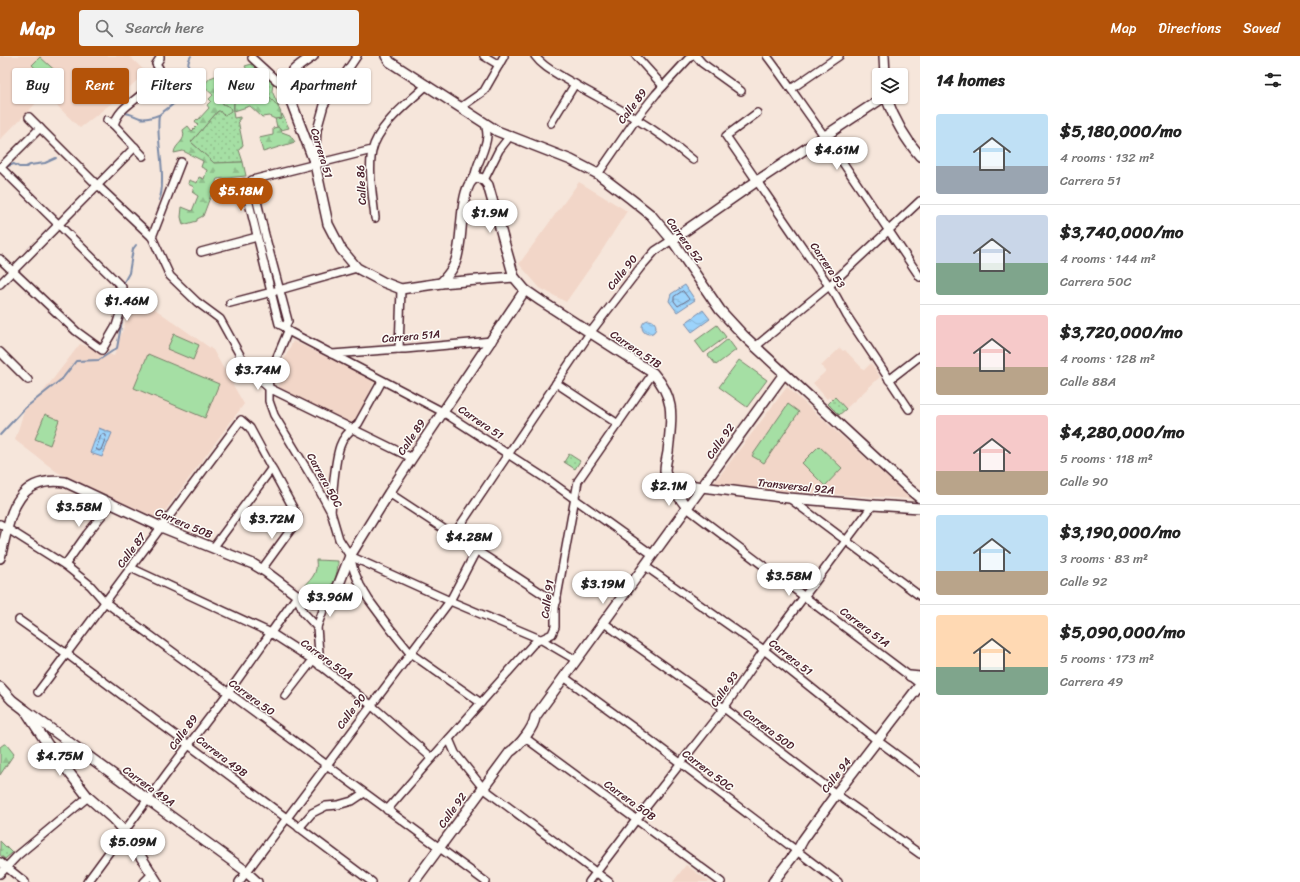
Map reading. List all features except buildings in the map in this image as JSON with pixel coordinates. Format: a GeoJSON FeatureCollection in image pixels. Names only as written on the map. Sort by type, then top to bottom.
{"type":"FeatureCollection","features":[{"type":"Feature","properties":{"kind":"street"},"geometry":{"type":"LineString","coordinates":[[114,125],[115,120],[124,108],[150,85],[159,68],[156,64],[160,56]]}},
{"type":"Feature","properties":{"kind":"street"},"geometry":{"type":"LineString","coordinates":[[297,68],[313,56]]}},
{"type":"Feature","properties":{"kind":"street"},"geometry":{"type":"LineString","coordinates":[[315,164],[317,130],[324,105],[357,56]]}},
{"type":"Feature","properties":{"kind":"street","name":"Carrera 52"},"geometry":{"type":"LineString","coordinates":[[386,56],[390,62],[497,131],[571,160],[598,174],[651,215],[672,240],[720,310],[755,347],[920,498]]}},
{"type":"Feature","properties":{"kind":"street"},"geometry":{"type":"LineString","coordinates":[[484,56],[498,65]]}},
{"type":"Feature","properties":{"kind":"street"},"geometry":{"type":"LineString","coordinates":[[461,107],[484,91],[504,56]]}},
{"type":"Feature","properties":{"kind":"street"},"geometry":{"type":"LineString","coordinates":[[536,56],[538,60],[549,69],[636,119],[693,160]]}},
{"type":"Feature","properties":{"kind":"street"},"geometry":{"type":"LineString","coordinates":[[636,56],[663,86]]}},
{"type":"Feature","properties":{"kind":"street","name":"Calle 89"},"geometry":{"type":"LineString","coordinates":[[598,174],[636,119],[663,86],[691,56]]}},
{"type":"Feature","properties":{"kind":"street"},"geometry":{"type":"LineString","coordinates":[[696,56],[702,63],[741,91]]}},
{"type":"Feature","properties":{"kind":"street"},"geometry":{"type":"LineString","coordinates":[[767,56],[817,128],[825,137],[920,277]]}},
{"type":"Feature","properties":{"kind":"street"},"geometry":{"type":"LineString","coordinates":[[791,89],[839,56]]}},
{"type":"Feature","properties":{"kind":"street"},"geometry":{"type":"LineString","coordinates":[[884,56],[885,68]]}},
{"type":"Feature","properties":{"kind":"street"},"geometry":{"type":"LineString","coordinates":[[252,58],[277,80]]}},
{"type":"Feature","properties":{"kind":"street"},"geometry":{"type":"LineString","coordinates":[[551,123],[575,84]]}},
{"type":"Feature","properties":{"kind":"street","name":"Calle 86"},"geometry":{"type":"LineString","coordinates":[[375,218],[371,168],[372,150],[380,133],[391,120],[427,85]]}},
{"type":"Feature","properties":{"kind":"street","name":"Carrera 51"},"geometry":{"type":"LineString","coordinates":[[292,104],[315,164],[328,224],[341,249],[357,268],[383,282],[401,289]]}},
{"type":"Feature","properties":{"kind":"street","name":"Calle 90"},"geometry":{"type":"LineString","coordinates":[[453,536],[590,333],[655,251],[757,181],[874,104]]}},
{"type":"Feature","properties":{"kind":"street"},"geometry":{"type":"LineString","coordinates":[[888,104],[901,132],[920,156]]}},
{"type":"Feature","properties":{"kind":"street","name":"Carrera 53"},"geometry":{"type":"LineString","coordinates":[[757,113],[726,136],[828,286],[908,409]]}},
{"type":"Feature","properties":{"kind":"street"},"geometry":{"type":"LineString","coordinates":[[29,117],[152,237],[170,276],[197,302],[220,319],[241,357],[255,376],[269,388],[412,458]]}},
{"type":"Feature","properties":{"kind":"street"},"geometry":{"type":"LineString","coordinates":[[107,120],[114,125],[143,156]]}},
{"type":"Feature","properties":{"kind":"street"},"geometry":{"type":"LineString","coordinates":[[441,283],[449,274],[455,263],[460,239],[466,191],[470,182],[474,179],[486,141],[487,134],[485,123]]}},
{"type":"Feature","properties":{"kind":"street"},"geometry":{"type":"LineString","coordinates":[[0,259],[76,331],[102,350],[116,326],[122,307],[122,287],[0,167],[40,128]]}},
{"type":"Feature","properties":{"kind":"street"},"geometry":{"type":"LineString","coordinates":[[484,180],[499,150],[510,136]]}},
{"type":"Feature","properties":{"kind":"street"},"geometry":{"type":"LineString","coordinates":[[0,284],[135,147]]}},
{"type":"Feature","properties":{"kind":"street","name":"Calle 86"},"geometry":{"type":"LineString","coordinates":[[280,290],[252,180],[372,150]]}},
{"type":"Feature","properties":{"kind":"street"},"geometry":{"type":"LineString","coordinates":[[152,237],[181,162]]}},
{"type":"Feature","properties":{"kind":"street"},"geometry":{"type":"LineString","coordinates":[[399,349],[401,289],[441,283],[514,277],[488,185],[484,180],[478,178],[474,179]]}},
{"type":"Feature","properties":{"kind":"street"},"geometry":{"type":"LineString","coordinates":[[244,183],[280,324],[287,329]]}},
{"type":"Feature","properties":{"kind":"street"},"geometry":{"type":"LineString","coordinates":[[755,347],[828,286],[920,201]]}},
{"type":"Feature","properties":{"kind":"street"},"geometry":{"type":"LineString","coordinates":[[201,252],[258,237]]}},
{"type":"Feature","properties":{"kind":"street"},"geometry":{"type":"LineString","coordinates":[[230,303],[357,268]]}},
{"type":"Feature","properties":{"kind":"street","name":"Carrera 51B"},"geometry":{"type":"LineString","coordinates":[[514,277],[525,290],[558,313],[653,373],[662,384],[667,392],[671,408],[665,470],[669,482]]}},
{"type":"Feature","properties":{"kind":"street"},"geometry":{"type":"LineString","coordinates":[[269,388],[268,378],[287,329],[288,321],[280,290]]}},
{"type":"Feature","properties":{"kind":"street","name":"Calle 89"},"geometry":{"type":"LineString","coordinates":[[326,602],[335,594],[350,556],[389,493],[525,290]]}},
{"type":"Feature","properties":{"kind":"street","name":"Carrera 51"},"geometry":{"type":"LineString","coordinates":[[287,329],[382,381],[443,412],[576,499],[653,555]]}},
{"type":"Feature","properties":{"kind":"street","name":"Carrera 51A"},"geometry":{"type":"LineString","coordinates":[[332,354],[492,341]]}},
{"type":"Feature","properties":{"kind":"street"},"geometry":{"type":"LineString","coordinates":[[0,352],[28,380]]}},
{"type":"Feature","properties":{"kind":"street"},"geometry":{"type":"LineString","coordinates":[[889,380],[920,356]]}},
{"type":"Feature","properties":{"kind":"street","name":"Calle 91"},"geometry":{"type":"LineString","coordinates":[[388,810],[533,644],[540,638],[544,638],[552,634],[555,627],[557,601],[578,482],[653,373]]}},
{"type":"Feature","properties":{"kind":"street","name":"Calle 92"},"geometry":{"type":"LineString","coordinates":[[510,752],[512,745],[530,720],[535,717],[784,374]]}},
{"type":"Feature","properties":{"kind":"street"},"geometry":{"type":"LineString","coordinates":[[331,512],[337,457],[340,446],[344,437],[358,424],[382,381]]}},
{"type":"Feature","properties":{"kind":"street"},"geometry":{"type":"LineString","coordinates":[[556,383],[618,424]]}},
{"type":"Feature","properties":{"kind":"street","name":"Carrera 50C"},"geometry":{"type":"LineString","coordinates":[[269,388],[269,401],[274,415],[317,486],[331,512],[339,539],[350,556]]}},
{"type":"Feature","properties":{"kind":"street","name":"Calle 87"},"geometry":{"type":"LineString","coordinates":[[38,692],[241,420],[250,428],[272,468]]}},
{"type":"Feature","properties":{"kind":"street"},"geometry":{"type":"LineString","coordinates":[[213,548],[272,468],[298,518],[262,569]]}},
{"type":"Feature","properties":{"kind":"street","name":"Carrera 50B"},"geometry":{"type":"LineString","coordinates":[[4,526],[20,497],[28,489],[39,483],[53,481],[65,482],[161,527],[262,569],[302,599],[316,603],[326,602]]}},
{"type":"Feature","properties":{"kind":"street","name":"Carrera 51A"},"geometry":{"type":"LineString","coordinates":[[669,482],[687,508],[920,684]]}},
{"type":"Feature","properties":{"kind":"street","name":"Transversal 92A"},"geometry":{"type":"LineString","coordinates":[[669,482],[788,498],[918,509]]}},
{"type":"Feature","properties":{"kind":"street"},"geometry":{"type":"LineString","coordinates":[[389,493],[552,600],[557,601]]}},
{"type":"Feature","properties":{"kind":"street"},"geometry":{"type":"LineString","coordinates":[[678,494],[680,512],[678,520]]}},
{"type":"Feature","properties":{"kind":"street"},"geometry":{"type":"LineString","coordinates":[[788,498],[920,596]]}},
{"type":"Feature","properties":{"kind":"street"},"geometry":{"type":"LineString","coordinates":[[65,565],[86,534],[111,504]]}},
{"type":"Feature","properties":{"kind":"street","name":"Calle 93"},"geometry":{"type":"LineString","coordinates":[[589,882],[724,708],[764,650],[873,505]]}},
{"type":"Feature","properties":{"kind":"street"},"geometry":{"type":"LineString","coordinates":[[0,558],[4,526]]}},
{"type":"Feature","properties":{"kind":"street","name":"Carrera 50"},"geometry":{"type":"LineString","coordinates":[[4,526],[65,565],[90,585],[105,602],[486,882]]}},
{"type":"Feature","properties":{"kind":"street","name":"Calle 90"},"geometry":{"type":"LineString","coordinates":[[238,882],[450,601],[476,551]]}},
{"type":"Feature","properties":{"kind":"street"},"geometry":{"type":"LineString","coordinates":[[350,556],[450,601],[540,638],[576,660]]}},
{"type":"Feature","properties":{"kind":"street"},"geometry":{"type":"LineString","coordinates":[[350,556],[360,585],[369,600],[410,653],[481,703]]}},
{"type":"Feature","properties":{"kind":"street","name":"Carrera 51"},"geometry":{"type":"LineString","coordinates":[[645,566],[764,650],[878,741],[920,772]]}},
{"type":"Feature","properties":{"kind":"street","name":"Carrera 50A"},"geometry":{"type":"LineString","coordinates":[[131,568],[271,633],[312,660],[371,705],[432,758]]}},
{"type":"Feature","properties":{"kind":"street"},"geometry":{"type":"LineString","coordinates":[[297,596],[303,612],[317,626]]}},
{"type":"Feature","properties":{"kind":"street","name":"Calle 89"},"geometry":{"type":"LineString","coordinates":[[87,882],[228,693],[297,596]]}},
{"type":"Feature","properties":{"kind":"street"},"geometry":{"type":"LineString","coordinates":[[320,666],[317,626],[326,602]]}},
{"type":"Feature","properties":{"kind":"street","name":"Carrera 49B"},"geometry":{"type":"LineString","coordinates":[[19,620],[67,654],[372,882]]}},
{"type":"Feature","properties":{"kind":"street","name":"Carrera 50D"},"geometry":{"type":"LineString","coordinates":[[604,623],[724,708],[836,794],[920,854]]}},
{"type":"Feature","properties":{"kind":"street"},"geometry":{"type":"LineString","coordinates":[[285,696],[312,660]]}},
{"type":"Feature","properties":{"kind":"street"},"geometry":{"type":"LineString","coordinates":[[910,676],[920,677]]}},
{"type":"Feature","properties":{"kind":"street","name":"Carrera 50C"},"geometry":{"type":"LineString","coordinates":[[564,677],[838,882]]}},
{"type":"Feature","properties":{"kind":"street","name":"Calle 94"},"geometry":{"type":"LineString","coordinates":[[773,882],[798,851],[803,840],[836,794],[878,741],[920,684]]}},
{"type":"Feature","properties":{"kind":"street"},"geometry":{"type":"LineString","coordinates":[[0,687],[12,700],[25,710],[55,755],[88,796],[114,819],[157,882]]}},
{"type":"Feature","properties":{"kind":"street","name":"Carrera 49A"},"geometry":{"type":"LineString","coordinates":[[25,710],[246,872],[257,882]]}},
{"type":"Feature","properties":{"kind":"street","name":"Calle 92"},"geometry":{"type":"LineString","coordinates":[[414,882],[510,752],[516,748],[534,723],[535,717]]}},
{"type":"Feature","properties":{"kind":"street","name":"Carrera 50B"},"geometry":{"type":"LineString","coordinates":[[524,737],[721,882]]}},
{"type":"Feature","properties":{"kind":"street"},"geometry":{"type":"LineString","coordinates":[[449,739],[455,753],[483,788],[609,882]]}},
{"type":"Feature","properties":{"kind":"street"},"geometry":{"type":"LineString","coordinates":[[55,755],[60,746],[66,743],[70,744]]}},
{"type":"Feature","properties":{"kind":"street"},"geometry":{"type":"LineString","coordinates":[[300,828],[312,813],[326,806],[338,805],[352,801],[364,793]]}},
{"type":"Feature","properties":{"kind":"street"},"geometry":{"type":"LineString","coordinates":[[0,874],[17,856],[88,796]]}},
{"type":"Feature","properties":{"kind":"street"},"geometry":{"type":"LineString","coordinates":[[0,862],[25,882]]}},
{"type":"Feature","properties":{"kind":"street"},"geometry":{"type":"LineString","coordinates":[[144,882],[152,874]]}},
{"type":"Feature","properties":{"kind":"shaded area"},"geometry":{"type":"Polygon","coordinates":[[[0,56],[129,56],[142,68],[137,68],[137,80],[129,88],[129,68],[72,68],[72,104],[111,104],[80,128],[55,104],[64,104],[64,68],[12,68],[12,104],[35,104],[0,140],[0,56]]]}},
{"type":"Feature","properties":{"kind":"shaded area"},"geometry":{"type":"Polygon","coordinates":[[[579,182],[627,211],[601,252],[566,302],[540,288],[519,264],[579,182]]]}},
{"type":"Feature","properties":{"kind":"shaded area"},"geometry":{"type":"Polygon","coordinates":[[[152,299],[155,309],[213,350],[244,404],[159,519],[57,472],[15,440],[25,408],[43,392],[80,344],[114,356],[129,311],[152,299]]]}},
{"type":"Feature","properties":{"kind":"shaded area"},"geometry":{"type":"Polygon","coordinates":[[[293,341],[375,380],[356,422],[350,425],[279,387],[278,383],[280,368],[293,341]]]}},
{"type":"Feature","properties":{"kind":"shaded area"},"geometry":{"type":"Polygon","coordinates":[[[840,348],[843,351],[845,350],[864,370],[871,363],[880,377],[839,415],[828,404],[831,400],[829,397],[827,399],[813,383],[826,371],[821,366],[840,348]]]}},
{"type":"Feature","properties":{"kind":"shaded area"},"geometry":{"type":"Polygon","coordinates":[[[787,387],[911,499],[711,487],[787,387]]]}},
{"type":"Feature","properties":{"kind":"shaded area"},"geometry":{"type":"Polygon","coordinates":[[[686,865],[710,882],[673,882],[686,865]]]}},
{"type":"Feature","properties":{"kind":"green space"},"geometry":{"type":"Polygon","coordinates":[[[40,57],[52,68],[35,68],[32,65],[40,57]]]}},
{"type":"Feature","properties":{"kind":"green space"},"geometry":{"type":"Polygon","coordinates":[[[255,63],[259,67],[246,68],[245,66],[255,63]]]}},
{"type":"Feature","properties":{"kind":"green space"},"geometry":{"type":"Polygon","coordinates":[[[214,76],[214,104],[223,104],[230,107],[231,111],[225,115],[218,111],[191,142],[214,163],[243,162],[246,176],[217,179],[203,216],[197,219],[197,221],[183,225],[181,217],[182,207],[192,211],[198,196],[192,192],[194,187],[188,184],[189,180],[197,183],[199,177],[204,179],[207,170],[201,167],[203,161],[183,151],[174,153],[176,147],[182,140],[184,134],[183,130],[188,126],[192,131],[198,125],[195,121],[197,119],[198,120],[209,108],[207,105],[211,101],[209,99],[213,95],[206,89],[206,83],[210,78],[214,76]]]}},
{"type":"Feature","properties":{"kind":"green space"},"geometry":{"type":"Polygon","coordinates":[[[269,78],[277,87],[273,84],[272,91],[279,107],[269,98],[269,78]]]}},
{"type":"Feature","properties":{"kind":"green space"},"geometry":{"type":"Polygon","coordinates":[[[269,97],[278,106],[281,118],[275,119],[269,116],[262,117],[250,106],[234,111],[234,104],[269,104],[269,97]]]}},
{"type":"Feature","properties":{"kind":"green space"},"geometry":{"type":"Polygon","coordinates":[[[223,104],[234,104],[234,118],[240,117],[238,120],[243,145],[239,150],[243,162],[214,163],[191,142],[218,111],[230,107],[223,104]]]}},
{"type":"Feature","properties":{"kind":"green space"},"geometry":{"type":"Polygon","coordinates":[[[282,114],[289,128],[281,130],[277,127],[275,118],[281,118],[282,114]]]}},
{"type":"Feature","properties":{"kind":"green space"},"geometry":{"type":"Polygon","coordinates":[[[278,127],[282,132],[290,135],[295,142],[263,152],[259,138],[273,135],[273,128],[278,127]]]}},
{"type":"Feature","properties":{"kind":"green space"},"geometry":{"type":"Polygon","coordinates":[[[717,325],[726,337],[704,353],[695,341],[717,325]]]}},
{"type":"Feature","properties":{"kind":"green space"},"geometry":{"type":"Polygon","coordinates":[[[174,334],[199,345],[193,360],[167,349],[174,334]]]}},
{"type":"Feature","properties":{"kind":"green space"},"geometry":{"type":"Polygon","coordinates":[[[728,339],[736,350],[716,365],[708,355],[728,339]]]}},
{"type":"Feature","properties":{"kind":"green space"},"geometry":{"type":"Polygon","coordinates":[[[148,354],[219,384],[205,418],[134,388],[148,354]]]}},
{"type":"Feature","properties":{"kind":"green space"},"geometry":{"type":"Polygon","coordinates":[[[739,360],[767,380],[747,407],[719,387],[739,360]]]}},
{"type":"Feature","properties":{"kind":"green space"},"geometry":{"type":"Polygon","coordinates":[[[835,397],[846,409],[839,415],[828,404],[835,397]]]}},
{"type":"Feature","properties":{"kind":"green space"},"geometry":{"type":"Polygon","coordinates":[[[788,404],[799,412],[764,463],[752,456],[788,404]]]}},
{"type":"Feature","properties":{"kind":"green space"},"geometry":{"type":"Polygon","coordinates":[[[45,414],[59,420],[50,445],[35,439],[45,414]]]}},
{"type":"Feature","properties":{"kind":"green space"},"geometry":{"type":"Polygon","coordinates":[[[819,446],[842,468],[825,486],[802,463],[819,446]]]}},
{"type":"Feature","properties":{"kind":"green space"},"geometry":{"type":"Polygon","coordinates":[[[569,454],[580,461],[575,469],[564,462],[569,454]]]}},
{"type":"Feature","properties":{"kind":"green space"},"geometry":{"type":"Polygon","coordinates":[[[316,560],[338,561],[336,577],[331,587],[327,591],[317,596],[304,587],[315,572],[316,560]]]}},
{"type":"Feature","properties":{"kind":"green space"},"geometry":{"type":"Polygon","coordinates":[[[6,744],[14,754],[0,775],[0,747],[6,744]]]}},
{"type":"Feature","properties":{"kind":"green space"},"geometry":{"type":"Polygon","coordinates":[[[0,841],[12,853],[5,859],[0,855],[0,841]]]}},
{"type":"Feature","properties":{"kind":"water"},"geometry":{"type":"Polygon","coordinates":[[[685,285],[695,300],[677,312],[669,301],[671,294],[685,285]]]}},
{"type":"Feature","properties":{"kind":"water"},"geometry":{"type":"Polygon","coordinates":[[[703,310],[710,319],[692,332],[685,323],[703,310]]]}},
{"type":"Feature","properties":{"kind":"water"},"geometry":{"type":"Polygon","coordinates":[[[649,320],[654,322],[656,327],[654,332],[649,334],[644,332],[642,327],[644,322],[649,320]]]}},
{"type":"Feature","properties":{"kind":"water"},"geometry":{"type":"Polygon","coordinates":[[[99,428],[112,433],[102,457],[90,453],[99,428]]]}},
{"type":"Feature","properties":{"kind":"waterway"},"geometry":{"type":"LineString","coordinates":[[159,200],[162,191],[158,131],[159,115],[176,102],[186,89],[188,83],[188,62],[191,56]]}},
{"type":"Feature","properties":{"kind":"waterway"},"geometry":{"type":"LineString","coordinates":[[124,113],[142,119],[159,115]]}},
{"type":"Feature","properties":{"kind":"waterway"},"geometry":{"type":"LineString","coordinates":[[8,166],[14,164],[19,167],[26,167],[45,163],[56,158]]}},
{"type":"Feature","properties":{"kind":"waterway"},"geometry":{"type":"LineString","coordinates":[[124,287],[124,282],[129,273],[133,249],[136,245]]}},
{"type":"Feature","properties":{"kind":"waterway"},"geometry":{"type":"LineString","coordinates":[[0,435],[25,408],[62,379],[76,361],[99,360],[117,348],[123,315]]}}]}
